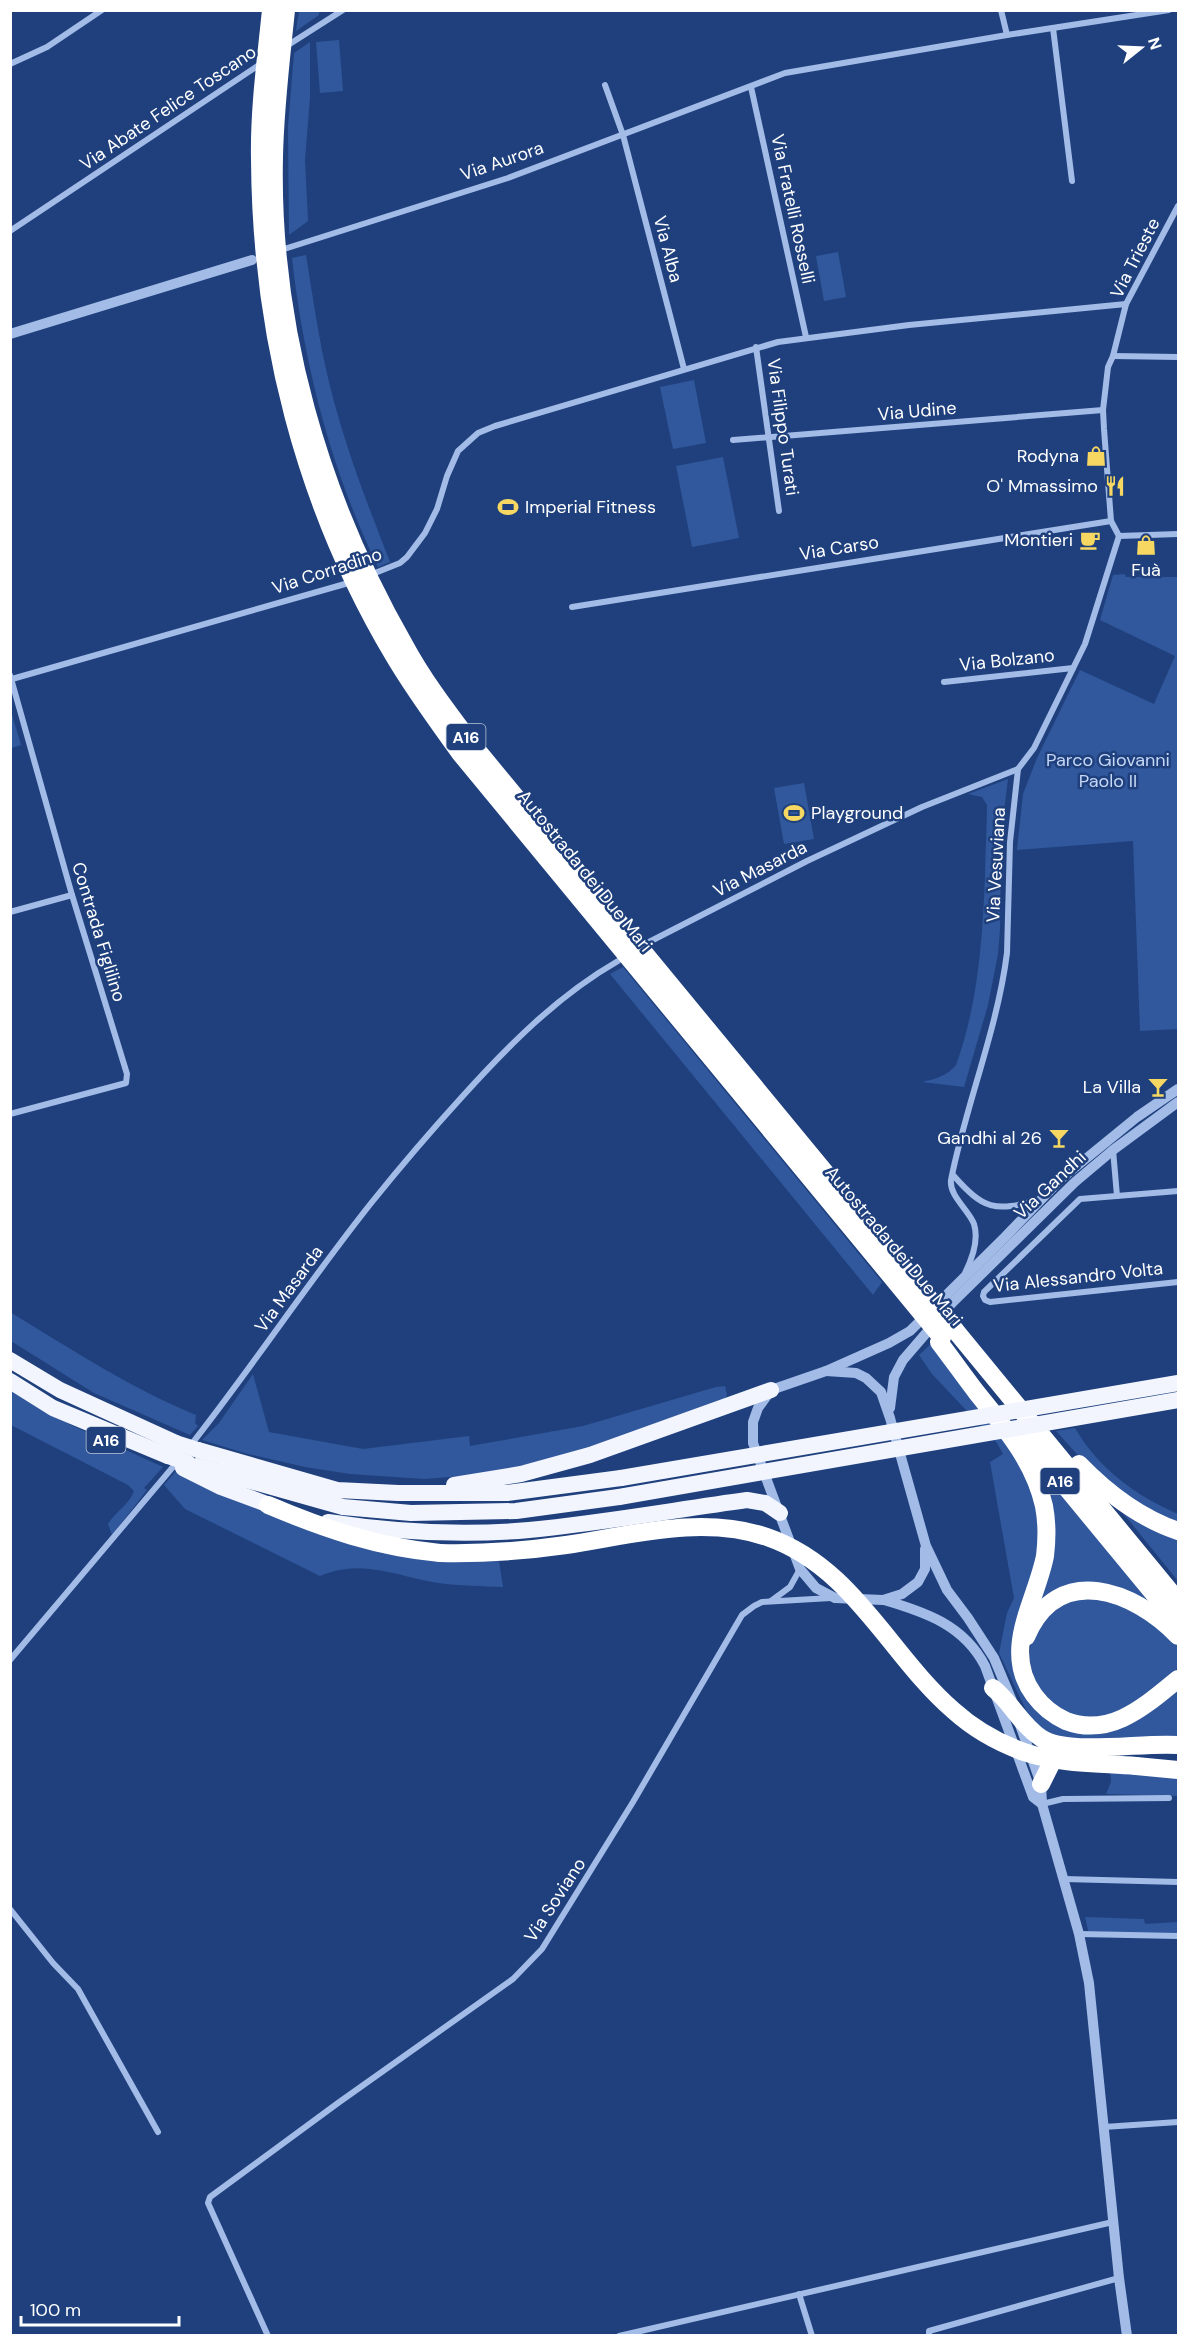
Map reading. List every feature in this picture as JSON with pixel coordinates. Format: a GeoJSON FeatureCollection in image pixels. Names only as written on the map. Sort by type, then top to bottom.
{"type":"FeatureCollection","features":[{"type":"Feature","properties":{"kind":"highway","name":"Autostrada dei Due Mari"},"geometry":{"type":"LineString","coordinates":[[271,10],[260,157],[265,272],[273,329],[300,444],[323,508],[360,593],[394,656],[425,705],[460,753],[874,1255],[880,1271],[948,1334],[1179,1601]]}},
{"type":"Feature","properties":{"kind":"highway","name":"Autostrada dei Due Mari"},"geometry":{"type":"LineString","coordinates":[[286,10],[274,156],[276,224],[288,328],[299,384],[318,450],[353,544],[378,598],[437,697],[472,744],[897,1261],[948,1334],[1179,1623]]}},
{"type":"Feature","properties":{"kind":"highway"},"geometry":{"type":"LineString","coordinates":[[948,1334],[1088,1474],[1125,1504],[1149,1519],[1179,1531]]}},
{"type":"Feature","properties":{"kind":"highway"},"geometry":{"type":"LineString","coordinates":[[948,1334],[1023,1453],[1034,1474],[1044,1506],[1045,1555],[1022,1627],[1020,1656],[1025,1679],[1041,1705],[1057,1717],[1083,1725],[1100,1725],[1124,1719],[1179,1679]]}},
{"type":"Feature","properties":{"kind":"highway"},"geometry":{"type":"LineString","coordinates":[[10,1360],[169,1453],[343,1507],[411,1513],[516,1511],[619,1497],[1179,1400]]}},
{"type":"Feature","properties":{"kind":"highway","name":"A16"},"geometry":{"type":"LineString","coordinates":[[10,1381],[102,1439],[169,1453],[190,1460],[221,1487],[268,1505]]}},
{"type":"Feature","properties":{"kind":"highway"},"geometry":{"type":"LineString","coordinates":[[190,1460],[337,1490],[398,1493],[507,1493],[621,1478],[1179,1383]]}},
{"type":"Feature","properties":{"kind":"highway"},"geometry":{"type":"LineString","coordinates":[[398,1493],[522,1474],[590,1455],[771,1390]]}},
{"type":"Feature","properties":{"kind":"highway"},"geometry":{"type":"LineString","coordinates":[[268,1505],[327,1522],[439,1532],[528,1530],[747,1500],[765,1503],[780,1513]]}},
{"type":"Feature","properties":{"kind":"highway"},"geometry":{"type":"LineString","coordinates":[[268,1505],[326,1529],[357,1538],[390,1546],[440,1553],[510,1552],[696,1526],[736,1529],[769,1538],[807,1556],[839,1581],[870,1614],[938,1696],[970,1725],[1010,1746],[1039,1756],[1179,1770]]}},
{"type":"Feature","properties":{"kind":"highway"},"geometry":{"type":"LineString","coordinates":[[1020,1656],[1029,1630],[1043,1612],[1062,1596],[1084,1590],[1105,1591],[1129,1600],[1155,1615],[1179,1636]]}},
{"type":"Feature","properties":{"kind":"highway"},"geometry":{"type":"LineString","coordinates":[[993,1688],[1029,1729],[1041,1739],[1054,1745],[1071,1748],[1154,1743],[1179,1745]]}},
{"type":"Feature","properties":{"kind":"highway"},"geometry":{"type":"LineString","coordinates":[[1041,1784],[1052,1762],[1059,1754],[1071,1748]]}},
{"type":"Feature","properties":{"kind":"street"},"geometry":{"type":"LineString","coordinates":[[10,64],[47,47],[102,10]]}},
{"type":"Feature","properties":{"kind":"street","name":"Via Abate Felice Toscano"},"geometry":{"type":"LineString","coordinates":[[10,231],[343,10]]}},
{"type":"Feature","properties":{"kind":"street"},"geometry":{"type":"LineString","coordinates":[[1001,10],[1007,35]]}},
{"type":"Feature","properties":{"kind":"street","name":"Via Aurora"},"geometry":{"type":"LineString","coordinates":[[10,334],[508,178],[785,73],[1169,10]]}},
{"type":"Feature","properties":{"kind":"street"},"geometry":{"type":"LineString","coordinates":[[1053,28],[1072,181]]}},
{"type":"Feature","properties":{"kind":"street","name":"Via Alba"},"geometry":{"type":"LineString","coordinates":[[605,84],[623,135],[684,369]]}},
{"type":"Feature","properties":{"kind":"street","name":"Via Fratelli Rosselli"},"geometry":{"type":"LineString","coordinates":[[751,87],[806,337]]}},
{"type":"Feature","properties":{"kind":"street","name":"Via Trieste"},"geometry":{"type":"LineString","coordinates":[[1119,536],[1111,520],[1103,410],[1108,367],[1126,304],[1179,206]]}},
{"type":"Feature","properties":{"kind":"street","name":"Via Corradino"},"geometry":{"type":"LineString","coordinates":[[11,677],[344,585],[400,562],[425,533],[437,509],[447,476],[458,451],[472,437],[512,421],[756,347],[806,337],[1126,304]]}},
{"type":"Feature","properties":{"kind":"street","name":"Via Filippo Turati"},"geometry":{"type":"LineString","coordinates":[[756,347],[779,511]]}},
{"type":"Feature","properties":{"kind":"street"},"geometry":{"type":"LineString","coordinates":[[1113,356],[1179,357]]}},
{"type":"Feature","properties":{"kind":"street","name":"Via Udine"},"geometry":{"type":"LineString","coordinates":[[733,440],[769,439],[1103,410]]}},
{"type":"Feature","properties":{"kind":"street","name":"Via Carso"},"geometry":{"type":"LineString","coordinates":[[572,607],[1111,520]]}},
{"type":"Feature","properties":{"kind":"street"},"geometry":{"type":"LineString","coordinates":[[1119,536],[1179,534]]}},
{"type":"Feature","properties":{"kind":"street","name":"Via Vesuviana"},"geometry":{"type":"LineString","coordinates":[[962,1279],[971,1261],[976,1233],[973,1223],[952,1190],[951,1182],[955,1157],[997,1016],[1004,976],[1007,953],[1012,815],[1018,769],[1034,748],[1088,637],[1119,536]]}},
{"type":"Feature","properties":{"kind":"street","name":"Via Bolzano"},"geometry":{"type":"LineString","coordinates":[[944,681],[1073,668]]}},
{"type":"Feature","properties":{"kind":"street","name":"Contrada Figlilino"},"geometry":{"type":"LineString","coordinates":[[10,1114],[126,1083],[127,1074],[72,895],[11,677]]}},
{"type":"Feature","properties":{"kind":"street","name":"Via Masarda"},"geometry":{"type":"LineString","coordinates":[[649,942],[807,861],[901,817],[1018,769]]}},
{"type":"Feature","properties":{"kind":"street"},"geometry":{"type":"LineString","coordinates":[[10,912],[72,895]]}},
{"type":"Feature","properties":{"kind":"street","name":"Via Masarda"},"geometry":{"type":"LineString","coordinates":[[11,1659],[148,1498],[219,1410],[371,1203],[422,1142],[493,1063],[554,1005],[590,977],[618,961]]}},
{"type":"Feature","properties":{"kind":"street","name":"Via Gandhi"},"geometry":{"type":"LineString","coordinates":[[771,1390],[826,1371],[889,1344],[910,1331],[1061,1179],[1137,1117],[1179,1089]]}},
{"type":"Feature","properties":{"kind":"street","name":"Via Gandhi"},"geometry":{"type":"LineString","coordinates":[[890,1418],[894,1377],[903,1360],[952,1303],[1053,1203],[1113,1150],[1179,1101]]}},
{"type":"Feature","properties":{"kind":"street"},"geometry":{"type":"LineString","coordinates":[[1113,1150],[1117,1196],[1179,1191]]}},
{"type":"Feature","properties":{"kind":"street"},"geometry":{"type":"LineString","coordinates":[[953,1175],[968,1192],[987,1204],[1010,1208],[1040,1199]]}},
{"type":"Feature","properties":{"kind":"street","name":"Via Alessandro Volta"},"geometry":{"type":"LineString","coordinates":[[1117,1196],[1080,1199],[984,1292],[985,1300],[990,1302],[1179,1282]]}},
{"type":"Feature","properties":{"kind":"street"},"geometry":{"type":"LineString","coordinates":[[826,1371],[848,1372],[866,1378],[881,1392],[926,1546],[947,1590],[994,1658],[1017,1714],[1041,1784],[1042,1804],[1079,1934],[1095,2023],[1113,2222],[1127,2336]]}},
{"type":"Feature","properties":{"kind":"street"},"geometry":{"type":"LineString","coordinates":[[771,1390],[758,1408],[753,1422],[753,1443],[800,1569],[816,1588],[835,1598]]}},
{"type":"Feature","properties":{"kind":"street"},"geometry":{"type":"LineString","coordinates":[[883,1600],[902,1594],[918,1582],[925,1569],[926,1546]]}},
{"type":"Feature","properties":{"kind":"street"},"geometry":{"type":"LineString","coordinates":[[770,1601],[790,1587],[800,1569]]}},
{"type":"Feature","properties":{"kind":"street"},"geometry":{"type":"LineString","coordinates":[[770,1601],[835,1598],[883,1600],[925,1612],[953,1630],[982,1660],[1033,1797],[1042,1804]]}},
{"type":"Feature","properties":{"kind":"street","name":"Via Soviano"},"geometry":{"type":"LineString","coordinates":[[268,2336],[208,2203],[210,2197],[513,1979],[543,1949],[633,1802],[738,1622],[754,1606],[770,1601]]}},
{"type":"Feature","properties":{"kind":"street"},"geometry":{"type":"LineString","coordinates":[[1042,1804],[1063,1799],[1169,1798]]}},
{"type":"Feature","properties":{"kind":"street"},"geometry":{"type":"LineString","coordinates":[[1064,1879],[1179,1882]]}},
{"type":"Feature","properties":{"kind":"street"},"geometry":{"type":"LineString","coordinates":[[10,1909],[53,1963],[78,1989],[158,2132]]}},
{"type":"Feature","properties":{"kind":"street"},"geometry":{"type":"LineString","coordinates":[[1079,1934],[1179,1936]]}},
{"type":"Feature","properties":{"kind":"street"},"geometry":{"type":"LineString","coordinates":[[1104,2127],[1179,2122]]}},
{"type":"Feature","properties":{"kind":"street"},"geometry":{"type":"LineString","coordinates":[[619,2336],[1113,2222]]}},
{"type":"Feature","properties":{"kind":"street"},"geometry":{"type":"LineString","coordinates":[[929,2336],[929,2331],[1119,2278]]}},
{"type":"Feature","properties":{"kind":"street"},"geometry":{"type":"LineString","coordinates":[[799,2294],[812,2336]]}},
{"type":"Feature","properties":{"kind":"green space"},"geometry":{"type":"Polygon","coordinates":[[[299,11],[319,11],[319,15],[296,31],[299,11]]]}},
{"type":"Feature","properties":{"kind":"green space"},"geometry":{"type":"Polygon","coordinates":[[[339,40],[343,91],[320,93],[316,42],[339,40]]]}},
{"type":"Feature","properties":{"kind":"green space"},"geometry":{"type":"Polygon","coordinates":[[[310,42],[310,97],[305,160],[308,221],[289,235],[288,127],[294,53],[310,42]]]}},
{"type":"Feature","properties":{"kind":"green space"},"geometry":{"type":"Polygon","coordinates":[[[838,252],[846,297],[824,301],[816,256],[838,252]]]}},
{"type":"Feature","properties":{"kind":"green space"},"geometry":{"type":"Polygon","coordinates":[[[306,255],[322,351],[335,405],[356,473],[390,562],[378,567],[346,493],[312,377],[292,258],[306,255]]]}},
{"type":"Feature","properties":{"kind":"green space"},"geometry":{"type":"Polygon","coordinates":[[[694,380],[706,443],[673,449],[660,387],[694,380]]]}},
{"type":"Feature","properties":{"kind":"green space"},"geometry":{"type":"Polygon","coordinates":[[[723,457],[739,538],[692,547],[676,466],[723,457]]]}},
{"type":"Feature","properties":{"kind":"green space","name":"Parco Giovanni Paolo II"},"geometry":{"type":"Polygon","coordinates":[[[1125,574],[1126,577],[1178,577],[1178,1029],[1140,1031],[1133,841],[1017,850],[1023,794],[1037,758],[1080,670],[1154,704],[1175,656],[1100,620],[1113,575],[1125,574]]]}},
{"type":"Feature","properties":{"kind":"green space"},"geometry":{"type":"Polygon","coordinates":[[[10,708],[21,745],[11,748],[10,748],[10,708]]]}},
{"type":"Feature","properties":{"kind":"green space"},"geometry":{"type":"Polygon","coordinates":[[[1008,779],[1001,835],[998,954],[988,1005],[964,1087],[922,1082],[945,1074],[956,1065],[969,1019],[978,973],[985,879],[987,805],[982,797],[968,794],[1008,779]]]}},
{"type":"Feature","properties":{"kind":"green space","name":"Playground"},"geometry":{"type":"Polygon","coordinates":[[[804,783],[814,839],[784,844],[774,788],[804,783]]]}},
{"type":"Feature","properties":{"kind":"green space"},"geometry":{"type":"Polygon","coordinates":[[[623,967],[882,1282],[873,1295],[610,974],[623,967]]]}},
{"type":"Feature","properties":{"kind":"green space"},"geometry":{"type":"Polygon","coordinates":[[[10,1312],[124,1380],[196,1415],[195,1423],[198,1426],[190,1435],[94,1393],[11,1341],[10,1312]]]}},
{"type":"Feature","properties":{"kind":"green space"},"geometry":{"type":"Polygon","coordinates":[[[933,1342],[1014,1444],[1043,1513],[1019,1678],[1082,1731],[1178,1689],[1178,1740],[1061,1741],[1032,1723],[999,1653],[1007,1613],[1014,1598],[990,1462],[1003,1454],[997,1443],[932,1374],[919,1355],[933,1342]]]}},
{"type":"Feature","properties":{"kind":"green space"},"geometry":{"type":"Polygon","coordinates":[[[253,1374],[269,1432],[363,1449],[469,1436],[470,1446],[583,1426],[716,1387],[725,1386],[727,1395],[724,1401],[577,1454],[476,1475],[424,1479],[350,1474],[305,1467],[248,1454],[202,1440],[219,1423],[253,1374]]]}},
{"type":"Feature","properties":{"kind":"green space"},"geometry":{"type":"Polygon","coordinates":[[[10,1388],[71,1425],[163,1467],[144,1488],[147,1490],[112,1535],[108,1524],[134,1491],[128,1485],[11,1425],[10,1388]]]}},
{"type":"Feature","properties":{"kind":"green space"},"geometry":{"type":"Polygon","coordinates":[[[1075,1428],[1095,1456],[1119,1479],[1147,1499],[1178,1514],[1178,1527],[1096,1475],[1056,1431],[1075,1428]]]}},
{"type":"Feature","properties":{"kind":"green space"},"geometry":{"type":"Polygon","coordinates":[[[175,1472],[223,1494],[422,1557],[467,1562],[499,1561],[503,1587],[438,1583],[365,1568],[336,1571],[320,1576],[185,1509],[164,1485],[175,1472]]]}},
{"type":"Feature","properties":{"kind":"green space"},"geometry":{"type":"Polygon","coordinates":[[[1054,1486],[1146,1597],[1143,1600],[1125,1591],[1038,1606],[1048,1577],[1053,1549],[1054,1520],[1049,1489],[1054,1486]]]}},
{"type":"Feature","properties":{"kind":"green space"},"geometry":{"type":"Polygon","coordinates":[[[1123,1513],[1178,1535],[1178,1581],[1123,1513]]]}},
{"type":"Feature","properties":{"kind":"green space"},"geometry":{"type":"Polygon","coordinates":[[[1118,1599],[1178,1643],[1178,1668],[1131,1707],[1120,1713],[1099,1720],[1083,1719],[1067,1713],[1053,1703],[1042,1690],[1034,1676],[1030,1660],[1031,1644],[1041,1624],[1068,1600],[1118,1599]]]}},
{"type":"Feature","properties":{"kind":"green space"},"geometry":{"type":"Polygon","coordinates":[[[1110,1770],[1178,1776],[1178,1796],[1106,1794],[1111,1782],[1110,1770]]]}},
{"type":"Feature","properties":{"kind":"green space"},"geometry":{"type":"Polygon","coordinates":[[[1085,1917],[1144,1919],[1145,1924],[1178,1922],[1178,1935],[1089,1934],[1085,1917]]]}},
{"type":"Feature","properties":{"kind":"place","name":"Rodyna"},"geometry":{"type":"Point","coordinates":[1096,456]}},
{"type":"Feature","properties":{"kind":"place","name":"O' Mmassimo"},"geometry":{"type":"Point","coordinates":[1115,486]}},
{"type":"Feature","properties":{"kind":"place","name":"Imperial Fitness"},"geometry":{"type":"Point","coordinates":[508,507]}},
{"type":"Feature","properties":{"kind":"place","name":"Montieri"},"geometry":{"type":"Point","coordinates":[1090,540]}},
{"type":"Feature","properties":{"kind":"place","name":"Fuà"},"geometry":{"type":"Point","coordinates":[1146,545]}},
{"type":"Feature","properties":{"kind":"place","name":"Playground"},"geometry":{"type":"Point","coordinates":[794,813]}},
{"type":"Feature","properties":{"kind":"place","name":"La Villa"},"geometry":{"type":"Point","coordinates":[1158,1087]}},
{"type":"Feature","properties":{"kind":"place","name":"Gandhi al 26"},"geometry":{"type":"Point","coordinates":[1059,1138]}}]}
